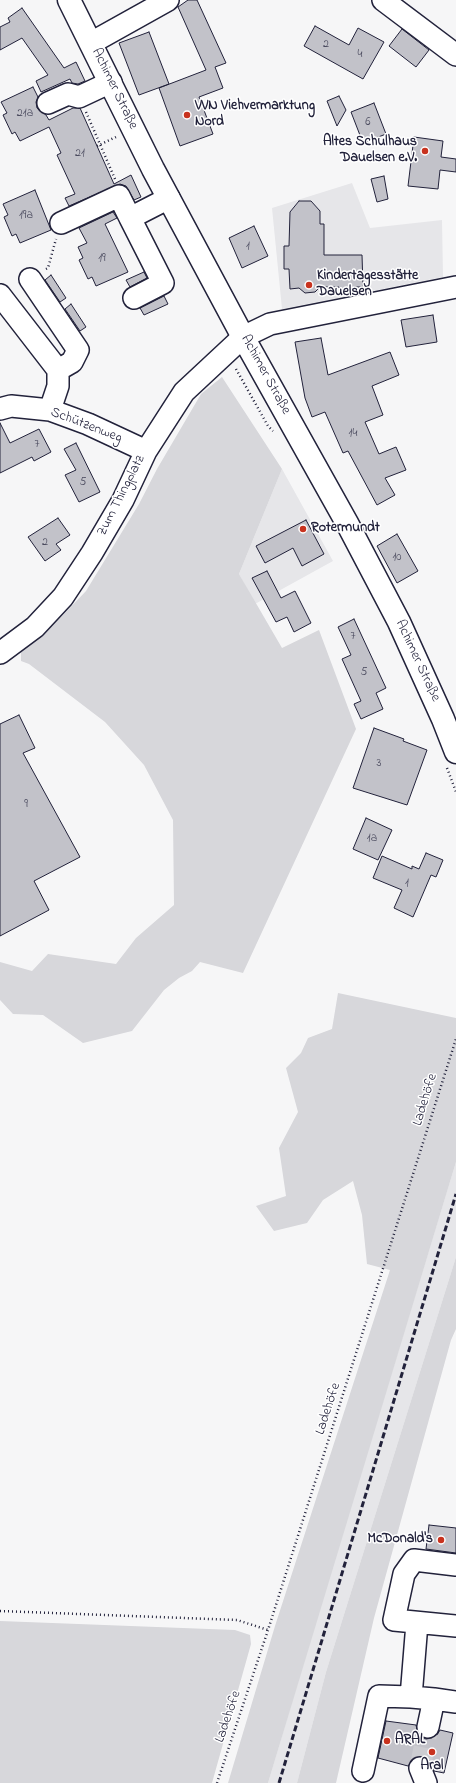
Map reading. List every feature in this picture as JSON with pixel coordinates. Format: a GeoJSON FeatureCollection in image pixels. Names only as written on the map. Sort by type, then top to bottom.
{"type":"FeatureCollection","features":[{"type":"Feature","properties":{"kind":"main road","name":"Achimer Straße"},"geometry":{"type":"LineString","coordinates":[[69,0],[169,198],[243,337],[347,523],[395,615],[443,719],[456,752]]}},
{"type":"Feature","properties":{"kind":"street"},"geometry":{"type":"LineString","coordinates":[[91,43],[168,0]]}},
{"type":"Feature","properties":{"kind":"street"},"geometry":{"type":"LineString","coordinates":[[383,0],[456,56]]}},
{"type":"Feature","properties":{"kind":"street"},"geometry":{"type":"LineString","coordinates":[[48,103],[68,94],[79,97],[110,82]]}},
{"type":"Feature","properties":{"kind":"street"},"geometry":{"type":"LineString","coordinates":[[60,223],[119,196],[163,283],[134,298]]}},
{"type":"Feature","properties":{"kind":"street"},"geometry":{"type":"LineString","coordinates":[[130,218],[169,198]]}},
{"type":"Feature","properties":{"kind":"street"},"geometry":{"type":"LineString","coordinates":[[30,280],[78,350],[72,362],[58,370]]}},
{"type":"Feature","properties":{"kind":"street","name":"Zum Thingplatz"},"geometry":{"type":"LineString","coordinates":[[0,653],[35,627],[63,597],[92,553],[123,500],[146,451],[184,392],[243,337],[270,324],[456,287]]}},
{"type":"Feature","properties":{"kind":"street"},"geometry":{"type":"LineString","coordinates":[[0,295],[58,370],[58,386],[50,410]]}},
{"type":"Feature","properties":{"kind":"street","name":"Schützenweg"},"geometry":{"type":"LineString","coordinates":[[0,409],[11,406],[50,410],[88,424],[146,451]]}},
{"type":"Feature","properties":{"kind":"street"},"geometry":{"type":"LineString","coordinates":[[456,1565],[414,1560],[404,1574],[394,1620],[456,1626]]}},
{"type":"Feature","properties":{"kind":"street"},"geometry":{"type":"LineString","coordinates":[[411,1697],[417,1623]]}},
{"type":"Feature","properties":{"kind":"street"},"geometry":{"type":"LineString","coordinates":[[363,1771],[379,1696],[411,1697],[456,1702]]}},
{"type":"Feature","properties":{"kind":"street"},"geometry":{"type":"LineString","coordinates":[[428,1728],[434,1699]]}},
{"type":"Feature","properties":{"kind":"path"},"geometry":{"type":"LineString","coordinates":[[79,97],[102,144],[102,150],[121,190],[119,196]]}},
{"type":"Feature","properties":{"kind":"path"},"geometry":{"type":"LineString","coordinates":[[97,146],[120,136]]}},
{"type":"Feature","properties":{"kind":"path"},"geometry":{"type":"LineString","coordinates":[[30,280],[48,268],[60,223]]}},
{"type":"Feature","properties":{"kind":"path","name":"Ladehöfe"},"geometry":{"type":"LineString","coordinates":[[217,1783],[268,1630],[456,1039]]}},
{"type":"Feature","properties":{"kind":"path"},"geometry":{"type":"LineString","coordinates":[[0,1611],[237,1620],[268,1630]]}},
{"type":"Feature","properties":{"kind":"shaded area"},"geometry":{"type":"Polygon","coordinates":[[[352,183],[370,228],[442,220],[443,277],[282,309],[272,208],[352,183]]]}},
{"type":"Feature","properties":{"kind":"shaded area"},"geometry":{"type":"Polygon","coordinates":[[[222,377],[282,469],[239,574],[282,648],[319,630],[356,729],[243,973],[200,962],[192,971],[179,978],[164,990],[132,1031],[83,1043],[43,1015],[13,1014],[0,1000],[0,962],[32,971],[48,954],[116,964],[136,938],[174,905],[173,820],[144,765],[105,722],[29,664],[21,661],[21,652],[63,615],[86,591],[139,504],[157,469],[201,394],[222,377]]]}},
{"type":"Feature","properties":{"kind":"shaded area"},"geometry":{"type":"Polygon","coordinates":[[[282,469],[333,561],[255,604],[239,574],[282,469]]]}},
{"type":"Feature","properties":{"kind":"shaded area"},"geometry":{"type":"Polygon","coordinates":[[[338,993],[456,1018],[456,1162],[268,1783],[228,1783],[275,1626],[390,1270],[367,1264],[362,1215],[353,1181],[323,1200],[307,1223],[274,1231],[256,1206],[286,1196],[279,1148],[298,1112],[286,1068],[301,1053],[308,1038],[332,1029],[338,993]]]}},
{"type":"Feature","properties":{"kind":"shaded area"},"geometry":{"type":"Polygon","coordinates":[[[456,1162],[456,1257],[326,1672],[297,1783],[268,1783],[332,1568],[456,1162]]]}},
{"type":"Feature","properties":{"kind":"shaded area"},"geometry":{"type":"Polygon","coordinates":[[[456,1257],[456,1329],[451,1340],[374,1618],[336,1783],[297,1783],[326,1672],[456,1257]]]}},
{"type":"Feature","properties":{"kind":"shaded area"},"geometry":{"type":"Polygon","coordinates":[[[0,1621],[235,1630],[250,1635],[251,1644],[212,1783],[0,1783],[0,1621]]]}},
{"type":"Feature","properties":{"kind":"building","name":"VVN Viehvermarktung Nord"},"geometry":{"type":"Polygon","coordinates":[[[188,0],[197,0],[226,63],[215,67],[223,88],[199,97],[213,134],[180,146],[159,88],[206,70],[178,7],[188,0]]]}},
{"type":"Feature","properties":{"kind":"building"},"geometry":{"type":"Polygon","coordinates":[[[22,8],[64,68],[76,62],[85,81],[78,84],[72,83],[70,79],[41,92],[36,81],[48,75],[22,38],[0,50],[0,27],[10,22],[8,18],[22,8]]]}},
{"type":"Feature","properties":{"kind":"building"},"geometry":{"type":"Polygon","coordinates":[[[315,26],[349,45],[358,28],[384,42],[363,79],[304,46],[315,26]]]}},
{"type":"Feature","properties":{"kind":"building"},"geometry":{"type":"Polygon","coordinates":[[[402,29],[429,50],[416,67],[389,46],[402,29]]]}},
{"type":"Feature","properties":{"kind":"building"},"geometry":{"type":"Polygon","coordinates":[[[149,32],[169,84],[139,95],[119,43],[149,32]]]}},
{"type":"Feature","properties":{"kind":"building"},"geometry":{"type":"Polygon","coordinates":[[[33,87],[38,97],[36,102],[37,108],[46,115],[49,120],[73,108],[80,108],[114,184],[131,175],[141,197],[134,200],[126,186],[120,184],[69,206],[65,198],[75,194],[57,155],[61,153],[49,127],[20,141],[15,132],[12,134],[3,115],[7,113],[1,102],[33,87]]]}},
{"type":"Feature","properties":{"kind":"building"},"geometry":{"type":"Polygon","coordinates":[[[339,96],[346,110],[337,126],[327,101],[339,96]]]}},
{"type":"Feature","properties":{"kind":"building"},"geometry":{"type":"Polygon","coordinates":[[[374,103],[386,134],[363,143],[351,112],[374,103]]]}},
{"type":"Feature","properties":{"kind":"building"},"geometry":{"type":"Polygon","coordinates":[[[414,137],[443,141],[441,157],[456,159],[456,172],[440,170],[438,189],[408,186],[414,137]]]}},
{"type":"Feature","properties":{"kind":"building"},"geometry":{"type":"Polygon","coordinates":[[[384,176],[388,199],[377,202],[371,179],[384,176]]]}},
{"type":"Feature","properties":{"kind":"building"},"geometry":{"type":"Polygon","coordinates":[[[35,190],[51,230],[20,243],[16,234],[12,236],[4,217],[8,215],[3,204],[35,190]]]}},
{"type":"Feature","properties":{"kind":"building"},"geometry":{"type":"Polygon","coordinates":[[[299,201],[311,201],[320,211],[320,224],[324,224],[324,255],[362,255],[363,287],[354,287],[349,292],[343,292],[339,287],[320,287],[315,292],[305,293],[299,288],[290,289],[289,269],[284,269],[284,246],[289,246],[290,212],[299,201]]]}},
{"type":"Feature","properties":{"kind":"building"},"geometry":{"type":"Polygon","coordinates":[[[113,212],[117,218],[105,224],[128,272],[96,286],[92,277],[88,279],[79,260],[83,258],[78,247],[87,243],[79,228],[113,212]]]}},
{"type":"Feature","properties":{"kind":"building"},"geometry":{"type":"Polygon","coordinates":[[[254,226],[268,256],[242,268],[229,238],[254,226]]]}},
{"type":"Feature","properties":{"kind":"building"},"geometry":{"type":"Polygon","coordinates":[[[144,272],[147,278],[130,287],[126,280],[144,272]]]}},
{"type":"Feature","properties":{"kind":"building"},"geometry":{"type":"Polygon","coordinates":[[[51,275],[66,298],[60,302],[45,280],[51,275]]]}},
{"type":"Feature","properties":{"kind":"building"},"geometry":{"type":"Polygon","coordinates":[[[164,296],[168,304],[144,315],[140,308],[164,296]]]}},
{"type":"Feature","properties":{"kind":"building"},"geometry":{"type":"Polygon","coordinates":[[[71,304],[86,327],[80,331],[65,309],[71,304]]]}},
{"type":"Feature","properties":{"kind":"building"},"geometry":{"type":"Polygon","coordinates":[[[433,315],[437,342],[406,347],[401,320],[433,315]]]}},
{"type":"Feature","properties":{"kind":"building"},"geometry":{"type":"Polygon","coordinates":[[[321,338],[328,375],[390,352],[399,375],[372,386],[383,415],[365,422],[379,454],[396,447],[406,470],[385,478],[395,495],[377,505],[348,451],[343,453],[325,412],[312,417],[305,398],[295,342],[321,338]]]}},
{"type":"Feature","properties":{"kind":"building"},"geometry":{"type":"Polygon","coordinates":[[[0,423],[10,443],[39,429],[51,452],[34,461],[32,457],[0,473],[0,423]]]}},
{"type":"Feature","properties":{"kind":"building"},"geometry":{"type":"Polygon","coordinates":[[[76,443],[100,492],[79,502],[65,475],[76,470],[64,449],[76,443]]]}},
{"type":"Feature","properties":{"kind":"building"},"geometry":{"type":"Polygon","coordinates":[[[58,518],[70,535],[56,544],[61,550],[45,561],[28,537],[58,518]]]}},
{"type":"Feature","properties":{"kind":"building"},"geometry":{"type":"Polygon","coordinates":[[[306,520],[324,554],[302,566],[293,548],[265,563],[256,546],[306,520]]]}},
{"type":"Feature","properties":{"kind":"building"},"geometry":{"type":"Polygon","coordinates":[[[397,534],[418,571],[397,583],[377,546],[397,534]]]}},
{"type":"Feature","properties":{"kind":"building"},"geometry":{"type":"Polygon","coordinates":[[[267,571],[281,598],[295,591],[311,623],[294,632],[287,617],[276,622],[252,578],[267,571]]]}},
{"type":"Feature","properties":{"kind":"building"},"geometry":{"type":"Polygon","coordinates":[[[354,619],[386,688],[376,693],[383,709],[361,719],[354,704],[361,701],[342,659],[351,655],[338,627],[354,619]]]}},
{"type":"Feature","properties":{"kind":"building"},"geometry":{"type":"Polygon","coordinates":[[[19,715],[35,748],[23,753],[80,857],[34,881],[49,910],[0,936],[0,724],[19,715]]]}},
{"type":"Feature","properties":{"kind":"building"},"geometry":{"type":"Polygon","coordinates":[[[374,728],[404,739],[403,741],[427,750],[407,805],[353,788],[374,728]]]}},
{"type":"Feature","properties":{"kind":"building"},"geometry":{"type":"Polygon","coordinates":[[[366,818],[392,830],[378,860],[353,849],[366,818]]]}},
{"type":"Feature","properties":{"kind":"building"},"geometry":{"type":"Polygon","coordinates":[[[426,853],[443,860],[436,877],[431,875],[413,917],[394,908],[402,890],[373,878],[382,856],[412,869],[412,866],[419,869],[426,853]]]}},
{"type":"Feature","properties":{"kind":"building","name":"McDonald's"},"geometry":{"type":"Polygon","coordinates":[[[429,1525],[456,1528],[456,1553],[426,1549],[429,1525]]]}},
{"type":"Feature","properties":{"kind":"building"},"geometry":{"type":"Polygon","coordinates":[[[386,1721],[416,1725],[420,1736],[426,1739],[437,1735],[440,1730],[453,1733],[444,1773],[434,1771],[428,1759],[422,1756],[415,1757],[408,1766],[378,1758],[386,1721]]]}},
{"type":"Feature","properties":{"kind":"tunnel"},"geometry":{"type":"LineString","coordinates":[[420,1768],[428,1727]]}},
{"type":"Feature","properties":{"kind":"railway"},"geometry":{"type":"LineString","coordinates":[[279,1783],[456,1194]]}},
{"type":"Feature","properties":{"kind":"place","name":"VVN Viehvermarktung Nord"},"geometry":{"type":"Point","coordinates":[187,115]}},
{"type":"Feature","properties":{"kind":"place","name":"Altes Schulhaus Dauelsen e.V."},"geometry":{"type":"Point","coordinates":[425,151]}},
{"type":"Feature","properties":{"kind":"place","name":"Kindertagesstätte Dauelsen"},"geometry":{"type":"Point","coordinates":[309,285]}},
{"type":"Feature","properties":{"kind":"place","name":"Rotermundt"},"geometry":{"type":"Point","coordinates":[303,529]}},
{"type":"Feature","properties":{"kind":"place","name":"McDonald's"},"geometry":{"type":"Point","coordinates":[441,1540]}},
{"type":"Feature","properties":{"kind":"place","name":"ARAL"},"geometry":{"type":"Point","coordinates":[387,1741]}},
{"type":"Feature","properties":{"kind":"place","name":"Aral"},"geometry":{"type":"Point","coordinates":[432,1752]}}]}
